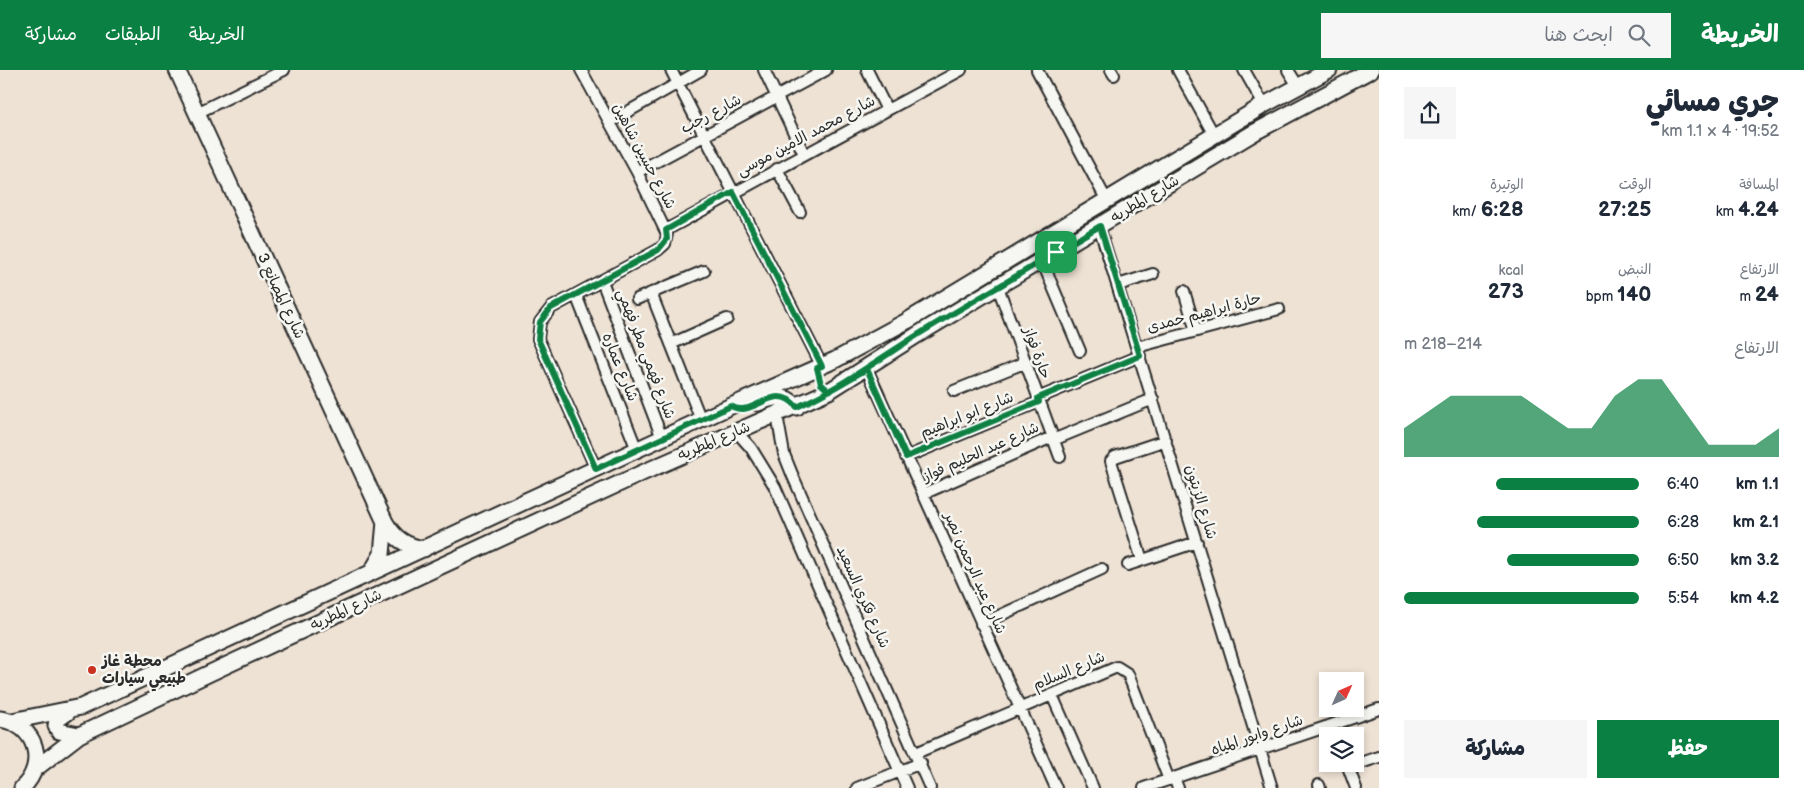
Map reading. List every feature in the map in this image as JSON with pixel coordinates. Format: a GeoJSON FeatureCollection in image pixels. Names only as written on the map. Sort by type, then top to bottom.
{"type":"FeatureCollection","features":[{"type":"Feature","properties":{"kind":"main road","name":"شارع المصانع 3"},"geometry":{"type":"LineString","coordinates":[[177,70],[385,522],[396,538],[414,547],[424,549]]}},
{"type":"Feature","properties":{"kind":"main road","name":"شارع المطريه"},"geometry":{"type":"LineString","coordinates":[[6,720],[74,709],[819,367],[907,321],[1264,105],[1329,70]]}},
{"type":"Feature","properties":{"kind":"main road","name":"شارع المطريه"},"geometry":{"type":"LineString","coordinates":[[22,788],[79,736],[227,664],[736,431],[797,407],[829,391],[867,369],[917,335],[1256,132],[1371,70]]}},
{"type":"Feature","properties":{"kind":"main road"},"geometry":{"type":"LineString","coordinates":[[819,367],[821,384],[829,391]]}},
{"type":"Feature","properties":{"kind":"main road"},"geometry":{"type":"LineString","coordinates":[[731,406],[738,409],[746,408],[778,396],[789,399],[797,407]]}},
{"type":"Feature","properties":{"kind":"main road"},"geometry":{"type":"LineString","coordinates":[[372,573],[384,543],[385,522]]}},
{"type":"Feature","properties":{"kind":"main road"},"geometry":{"type":"LineString","coordinates":[[74,709],[59,717],[56,726],[59,731],[79,736]]}},
{"type":"Feature","properties":{"kind":"main road"},"geometry":{"type":"LineString","coordinates":[[6,720],[24,729],[33,741],[37,755],[33,778]]}},
{"type":"Feature","properties":{"kind":"street"},"geometry":{"type":"LineString","coordinates":[[197,113],[284,70]]}},
{"type":"Feature","properties":{"kind":"street"},"geometry":{"type":"LineString","coordinates":[[671,70],[819,367]]}},
{"type":"Feature","properties":{"kind":"street"},"geometry":{"type":"LineString","coordinates":[[610,122],[701,70]]}},
{"type":"Feature","properties":{"kind":"street"},"geometry":{"type":"LineString","coordinates":[[764,70],[804,154]]}},
{"type":"Feature","properties":{"kind":"street"},"geometry":{"type":"LineString","coordinates":[[867,70],[887,110]]}},
{"type":"Feature","properties":{"kind":"street","name":"شارع محمد الامين موسى"},"geometry":{"type":"LineString","coordinates":[[666,230],[887,110],[943,74],[960,70]]}},
{"type":"Feature","properties":{"kind":"street"},"geometry":{"type":"LineString","coordinates":[[1037,70],[1107,201]]}},
{"type":"Feature","properties":{"kind":"street"},"geometry":{"type":"LineString","coordinates":[[1178,70],[1214,135]]}},
{"type":"Feature","properties":{"kind":"street"},"geometry":{"type":"LineString","coordinates":[[1244,70],[1264,105]]}},
{"type":"Feature","properties":{"kind":"street"},"geometry":{"type":"LineString","coordinates":[[1288,70],[1298,86]]}},
{"type":"Feature","properties":{"kind":"street","name":"شارع حسين شاهين"},"geometry":{"type":"LineString","coordinates":[[584,71],[666,230]]}},
{"type":"Feature","properties":{"kind":"street","name":"شارع رجب"},"geometry":{"type":"LineString","coordinates":[[637,172],[822,71]]}},
{"type":"Feature","properties":{"kind":"street"},"geometry":{"type":"LineString","coordinates":[[777,169],[800,212]]}},
{"type":"Feature","properties":{"kind":"street","name":"شارع الزيتون"},"geometry":{"type":"LineString","coordinates":[[1100,226],[1272,788]]}},
{"type":"Feature","properties":{"kind":"street"},"geometry":{"type":"LineString","coordinates":[[596,469],[538,339],[537,331],[544,314],[662,248],[667,239],[666,230]]}},
{"type":"Feature","properties":{"kind":"street"},"geometry":{"type":"LineString","coordinates":[[1042,261],[1080,351]]}},
{"type":"Feature","properties":{"kind":"street"},"geometry":{"type":"LineString","coordinates":[[637,299],[704,271]]}},
{"type":"Feature","properties":{"kind":"street"},"geometry":{"type":"LineString","coordinates":[[1118,285],[1153,274]]}},
{"type":"Feature","properties":{"kind":"street","name":"شارع فهمي مطر فهمي"},"geometry":{"type":"LineString","coordinates":[[602,281],[662,438]]}},
{"type":"Feature","properties":{"kind":"street","name":"حارة فواز"},"geometry":{"type":"LineString","coordinates":[[998,287],[1024,363],[1060,457]]}},
{"type":"Feature","properties":{"kind":"street"},"geometry":{"type":"LineString","coordinates":[[1184,291],[1196,331]]}},
{"type":"Feature","properties":{"kind":"street"},"geometry":{"type":"LineString","coordinates":[[651,293],[701,420]]}},
{"type":"Feature","properties":{"kind":"street","name":"شارع عماره"},"geometry":{"type":"LineString","coordinates":[[576,295],[637,450]]}},
{"type":"Feature","properties":{"kind":"street","name":"حارة ابراهيم حمدى"},"geometry":{"type":"LineString","coordinates":[[1038,400],[1139,352],[1196,331],[1279,309]]}},
{"type":"Feature","properties":{"kind":"street"},"geometry":{"type":"LineString","coordinates":[[671,344],[727,319]]}},
{"type":"Feature","properties":{"kind":"street"},"geometry":{"type":"LineString","coordinates":[[954,390],[1024,363]]}},
{"type":"Feature","properties":{"kind":"street","name":"شارع عبد الرحمن نصر"},"geometry":{"type":"LineString","coordinates":[[867,369],[1056,788]]}},
{"type":"Feature","properties":{"kind":"street","name":"شارع عبد الحليم فواز"},"geometry":{"type":"LineString","coordinates":[[923,494],[1153,399]]}},
{"type":"Feature","properties":{"kind":"street","name":"شارع ابو ابراهيم"},"geometry":{"type":"LineString","coordinates":[[906,457],[1038,400]]}},
{"type":"Feature","properties":{"kind":"street","name":"شارع فكري السعيد"},"geometry":{"type":"LineString","coordinates":[[777,415],[784,454],[792,474],[930,788]]}},
{"type":"Feature","properties":{"kind":"street"},"geometry":{"type":"LineString","coordinates":[[736,431],[764,467],[774,487],[908,788]]}},
{"type":"Feature","properties":{"kind":"street"},"geometry":{"type":"LineString","coordinates":[[1142,560],[1112,461],[1115,457],[1166,440]]}},
{"type":"Feature","properties":{"kind":"street"},"geometry":{"type":"LineString","coordinates":[[1128,565],[1197,542]]}},
{"type":"Feature","properties":{"kind":"street"},"geometry":{"type":"LineString","coordinates":[[982,624],[1102,569]]}},
{"type":"Feature","properties":{"kind":"street","name":"شارع السلام"},"geometry":{"type":"LineString","coordinates":[[857,788],[901,772],[918,758],[1020,708],[1113,668],[1125,670],[1174,782]]}},
{"type":"Feature","properties":{"kind":"street"},"geometry":{"type":"LineString","coordinates":[[1052,694],[1093,788]]}},
{"type":"Feature","properties":{"kind":"street","name":"شارع وابور المياه"},"geometry":{"type":"LineString","coordinates":[[1144,788],[1174,782],[1379,709]]}},
{"type":"Feature","properties":{"kind":"street"},"geometry":{"type":"LineString","coordinates":[[1364,761],[1379,757]]}},
{"type":"Feature","properties":{"kind":"street"},"geometry":{"type":"LineString","coordinates":[[1350,772],[1356,788]]}},
{"type":"Feature","properties":{"kind":"place","name":"محطة غاز طبيعي سيارات"},"geometry":{"type":"Point","coordinates":[92,670]}},
{"type":"Feature","properties":{"kind":"route"},"geometry":{"type":"LineString","coordinates":[[1056,252],[917,335],[867,369],[838,386],[829,391],[797,407],[789,399],[778,396],[742,409],[731,406],[596,469],[538,339],[537,331],[540,322],[544,314],[551,308],[662,248],[667,239],[666,230],[733,192],[822,366],[817,368],[818,379],[821,384],[829,391],[867,369],[906,457],[1039,402],[1038,398],[1140,356],[1100,226],[1056,252]]}}]}
